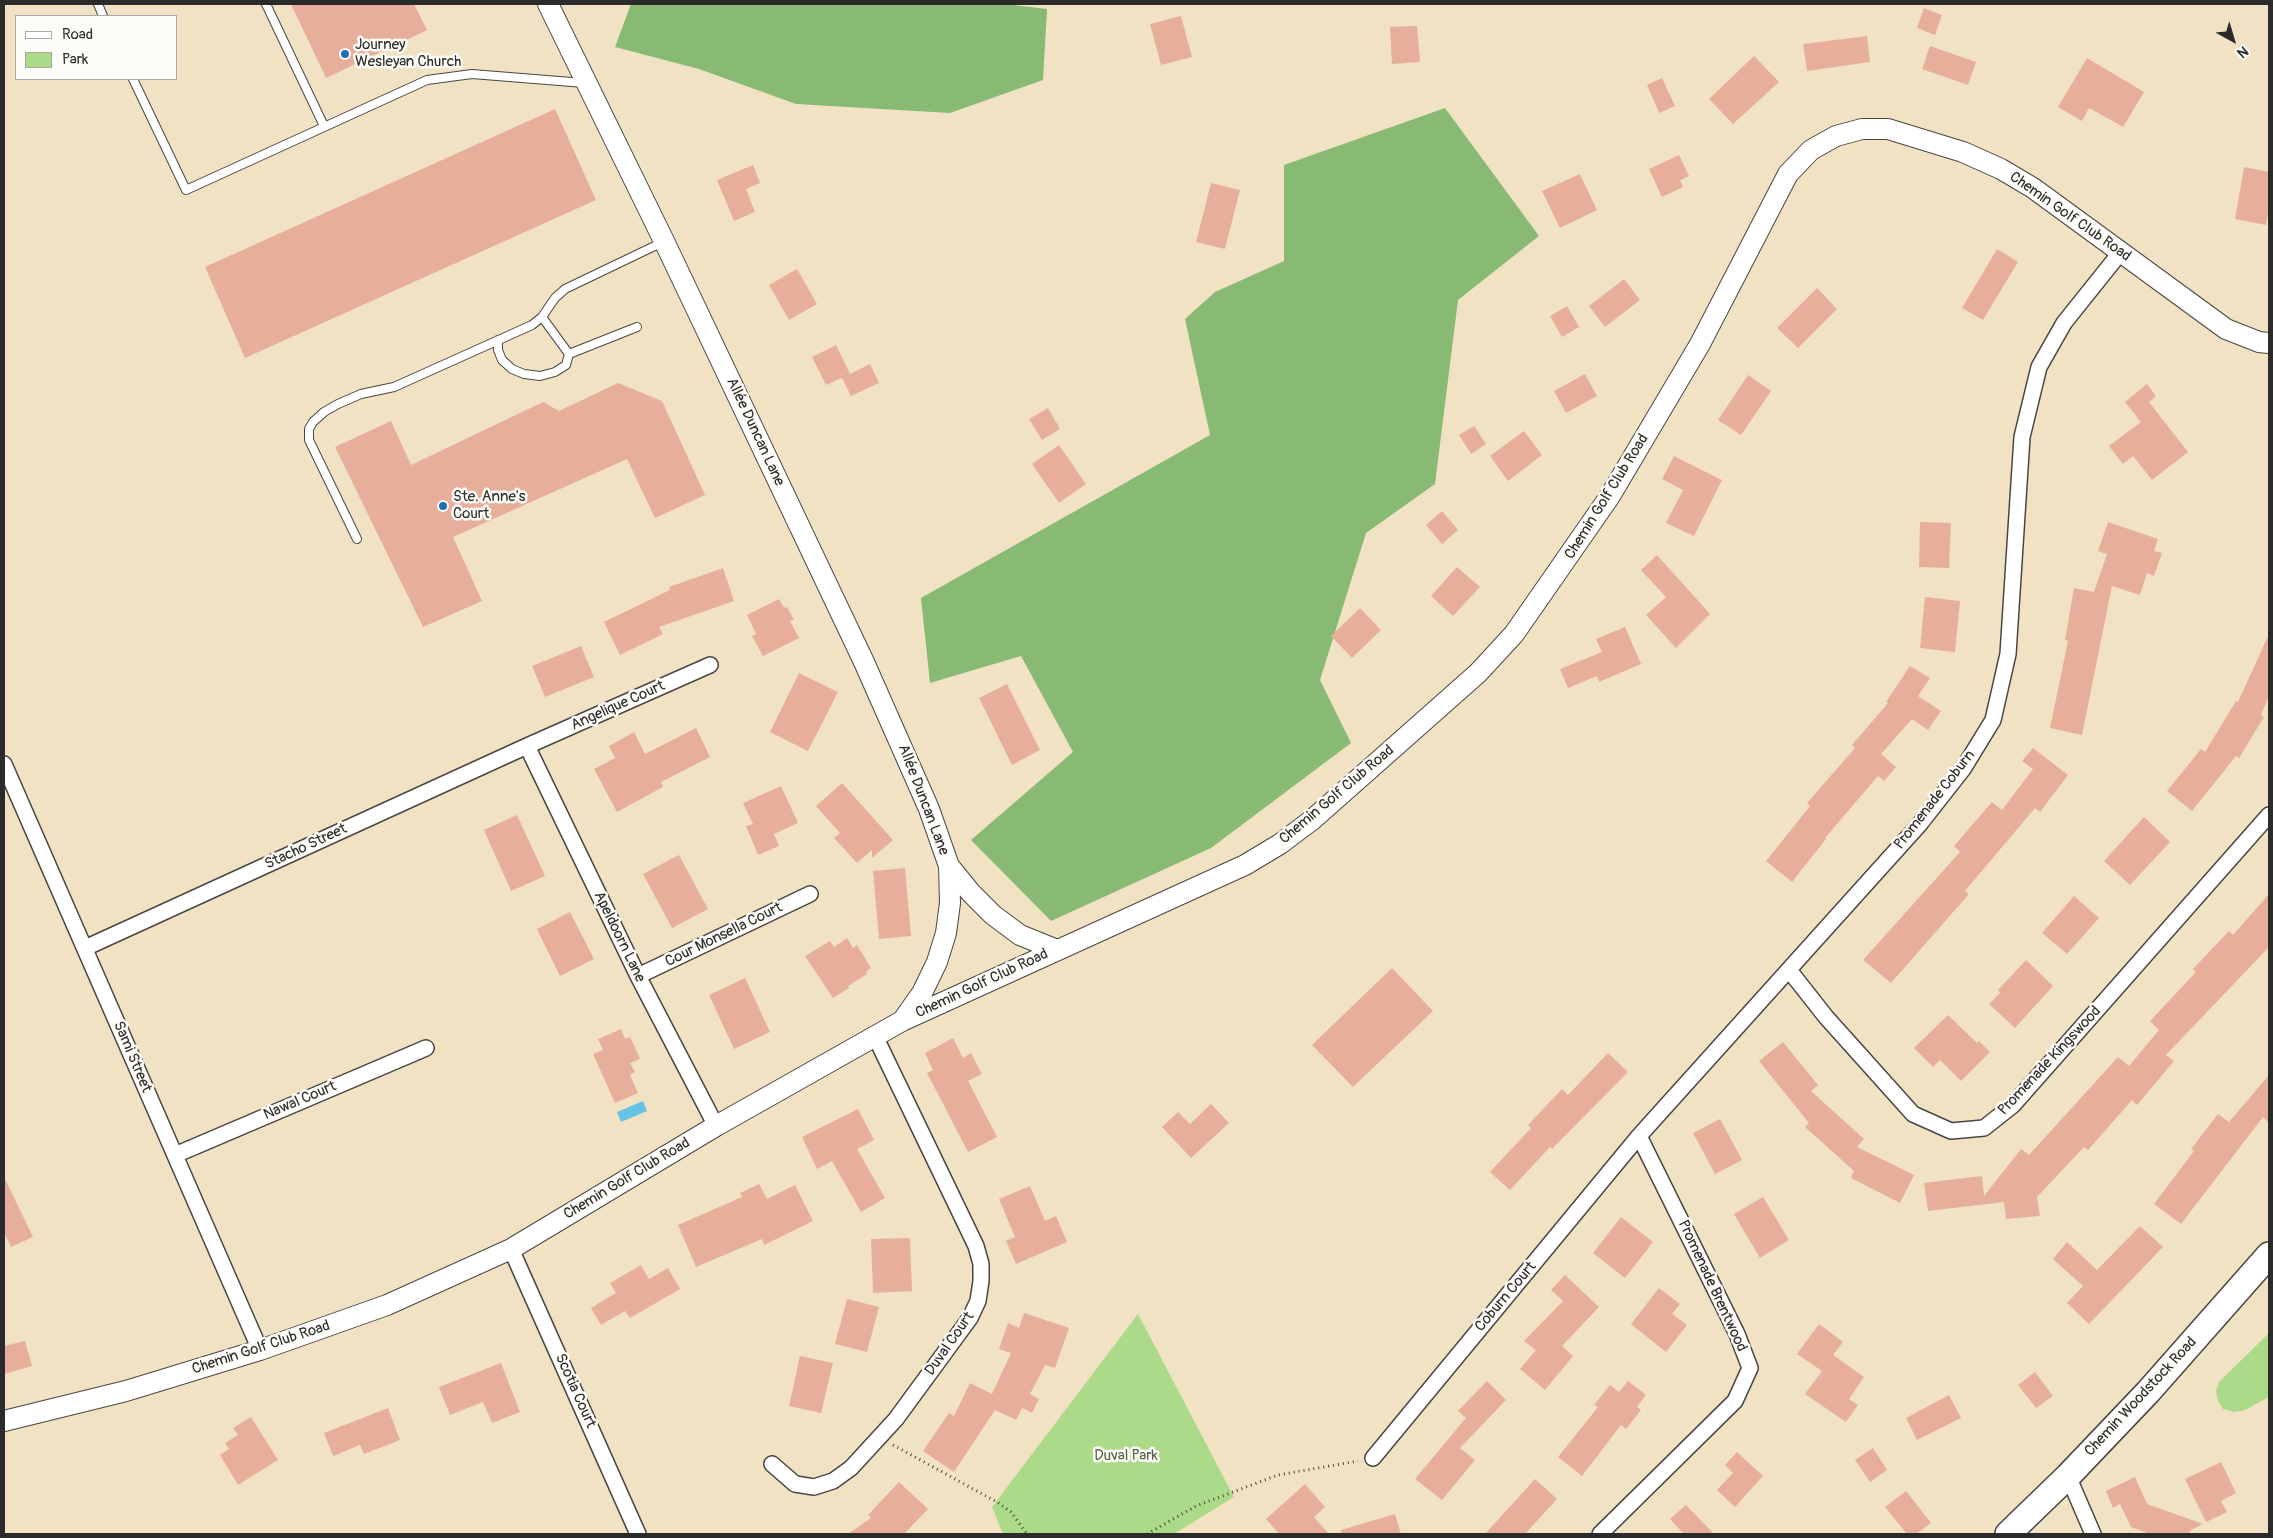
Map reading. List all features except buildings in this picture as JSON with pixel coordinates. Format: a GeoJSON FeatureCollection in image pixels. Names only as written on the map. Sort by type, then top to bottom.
{"type":"FeatureCollection","features":[{"type":"Feature","properties":{"kind":"main road","name":"Chemin Woodstock Road"},"geometry":{"type":"LineString","coordinates":[[2008,1534],[2068,1476],[2148,1392],[2269,1255]]}},
{"type":"Feature","properties":{"kind":"street","name":"Allée Duncan Lane"},"geometry":{"type":"LineString","coordinates":[[548,4],[664,241],[902,745],[929,809],[949,866]]}},
{"type":"Feature","properties":{"kind":"street","name":"Chemin Golf Club Road"},"geometry":{"type":"LineString","coordinates":[[4,1421],[126,1391],[260,1350],[387,1305],[511,1249],[716,1126],[902,1021],[1245,865],[1280,844],[1312,820],[1478,673],[1514,634],[1610,496],[1700,344],[1788,174],[1811,150],[1836,136],[1862,129],[1888,129],[1920,137],[1963,152],[2001,169],[2033,188],[2226,328],[2259,342],[2269,343]]}},
{"type":"Feature","properties":{"kind":"street","name":"Promenade Coburn"},"geometry":{"type":"LineString","coordinates":[[1639,1136],[1919,825],[1963,769],[1993,720],[2008,654],[2022,438],[2039,367],[2064,323],[2120,252]]}},
{"type":"Feature","properties":{"kind":"street","name":"Angelique Court"},"geometry":{"type":"LineString","coordinates":[[527,746],[710,665]]}},
{"type":"Feature","properties":{"kind":"street","name":"Stacho Street"},"geometry":{"type":"LineString","coordinates":[[85,948],[527,746]]}},
{"type":"Feature","properties":{"kind":"street","name":"Apeldoorn Lane"},"geometry":{"type":"LineString","coordinates":[[527,746],[638,976],[716,1126]]}},
{"type":"Feature","properties":{"kind":"street","name":"Sami Street"},"geometry":{"type":"LineString","coordinates":[[4,764],[260,1350]]}},
{"type":"Feature","properties":{"kind":"street","name":"Promenade Kingswood"},"geometry":{"type":"LineString","coordinates":[[1789,970],[1826,1017],[1913,1114],[1951,1131],[1984,1128],[2013,1105],[2269,815]]}},
{"type":"Feature","properties":{"kind":"street"},"geometry":{"type":"LineString","coordinates":[[949,866],[971,893],[993,915],[1020,935],[1056,950]]}},
{"type":"Feature","properties":{"kind":"street"},"geometry":{"type":"LineString","coordinates":[[902,1021],[922,992],[937,962],[946,933],[950,903],[949,866]]}},
{"type":"Feature","properties":{"kind":"street","name":"Cour Monsella Court"},"geometry":{"type":"LineString","coordinates":[[638,976],[810,894]]}},
{"type":"Feature","properties":{"kind":"street","name":"Duval Court"},"geometry":{"type":"LineString","coordinates":[[772,1464],[795,1484],[814,1487],[833,1481],[851,1468],[896,1419],[970,1318],[978,1301],[982,1281],[981,1264],[976,1246],[875,1036]]}},
{"type":"Feature","properties":{"kind":"street","name":"Nawal Court"},"geometry":{"type":"LineString","coordinates":[[175,1155],[426,1048]]}},
{"type":"Feature","properties":{"kind":"street","name":"Coburn Court"},"geometry":{"type":"LineString","coordinates":[[1373,1458],[1639,1136]]}},
{"type":"Feature","properties":{"kind":"street","name":"Promenade Brentwood"},"geometry":{"type":"LineString","coordinates":[[1600,1534],[1735,1401],[1750,1368],[1738,1334],[1639,1136]]}},
{"type":"Feature","properties":{"kind":"street","name":"Scotia Court"},"geometry":{"type":"LineString","coordinates":[[511,1249],[638,1534]]}},
{"type":"Feature","properties":{"kind":"street"},"geometry":{"type":"LineString","coordinates":[[2068,1476],[2093,1534]]}},
{"type":"Feature","properties":{"kind":"lane"},"geometry":{"type":"LineString","coordinates":[[266,4],[324,126]]}},
{"type":"Feature","properties":{"kind":"lane"},"geometry":{"type":"LineString","coordinates":[[133,80],[186,190],[427,80],[472,74],[586,84]]}},
{"type":"Feature","properties":{"kind":"lane"},"geometry":{"type":"LineString","coordinates":[[357,539],[309,440],[309,430],[324,412],[361,394],[394,387],[532,325],[542,317],[555,298],[565,289],[664,241]]}},
{"type":"Feature","properties":{"kind":"lane"},"geometry":{"type":"LineString","coordinates":[[542,317],[569,354]]}},
{"type":"Feature","properties":{"kind":"lane"},"geometry":{"type":"LineString","coordinates":[[569,354],[637,327]]}},
{"type":"Feature","properties":{"kind":"lane"},"geometry":{"type":"LineString","coordinates":[[498,340],[498,350],[502,360],[512,369],[524,374],[540,376],[555,372],[566,364],[569,354]]}},
{"type":"Feature","properties":{"kind":"path"},"geometry":{"type":"LineString","coordinates":[[880,1438],[997,1502],[1011,1512],[1027,1534]]}},
{"type":"Feature","properties":{"kind":"path"},"geometry":{"type":"LineString","coordinates":[[1148,1534],[1196,1506],[1278,1474],[1373,1458]]}},
{"type":"Feature","properties":{"kind":"green space"},"geometry":{"type":"Polygon","coordinates":[[[631,4],[1005,4],[1047,9],[1043,80],[950,113],[796,104],[699,69],[615,47],[631,4]]]}},
{"type":"Feature","properties":{"kind":"green space"},"geometry":{"type":"Polygon","coordinates":[[[1445,108],[1539,236],[1458,300],[1435,484],[1366,533],[1320,680],[1351,743],[1211,848],[1051,921],[971,840],[1073,752],[1021,656],[930,683],[921,598],[1210,435],[1185,319],[1215,292],[1284,261],[1284,165],[1445,108]]]}},
{"type":"Feature","properties":{"kind":"green space","name":"Duval Park"},"geometry":{"type":"Polygon","coordinates":[[[1138,1314],[1234,1497],[1174,1534],[1003,1534],[992,1507],[1138,1314]]]}},
{"type":"Feature","properties":{"kind":"green space"},"geometry":{"type":"Polygon","coordinates":[[[2269,1333],[2269,1397],[2245,1410],[2234,1412],[2223,1409],[2218,1401],[2216,1391],[2219,1382],[2269,1333]]]}},
{"type":"Feature","properties":{"kind":"water"},"geometry":{"type":"Polygon","coordinates":[[[643,1101],[647,1111],[621,1122],[617,1112],[643,1101]]]}},
{"type":"Feature","properties":{"kind":"place","name":"Journey Wesleyan Church"},"geometry":{"type":"Point","coordinates":[345,54]}},
{"type":"Feature","properties":{"kind":"place","name":"Ste. Anne's Court"},"geometry":{"type":"Point","coordinates":[443,506]}}]}
